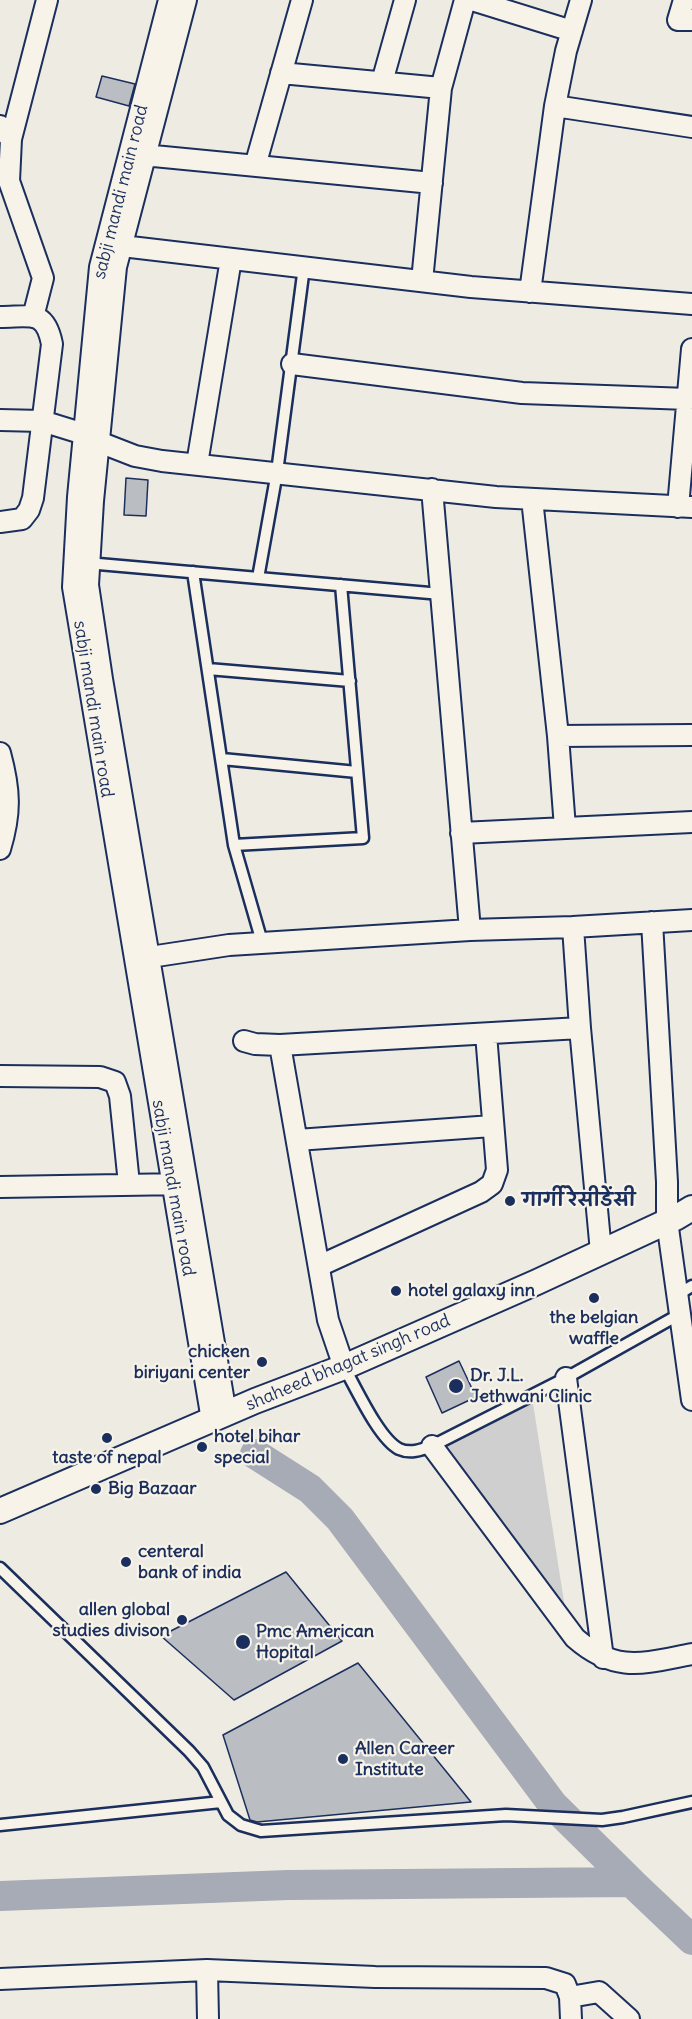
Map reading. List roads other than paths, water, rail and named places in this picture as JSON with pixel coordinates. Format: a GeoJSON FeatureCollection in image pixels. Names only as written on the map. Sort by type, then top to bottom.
{"type":"FeatureCollection","features":[{"type":"Feature","properties":{"kind":"street"},"geometry":{"type":"LineString","coordinates":[[33,317],[43,278],[9,181],[6,132],[47,0]]}},
{"type":"Feature","properties":{"kind":"street","name":"sabji mandi main road"},"geometry":{"type":"LineString","coordinates":[[169,0],[137,154],[114,243],[100,267],[82,563],[74,587],[142,959],[219,1417]]}},
{"type":"Feature","properties":{"kind":"street"},"geometry":{"type":"LineString","coordinates":[[186,0],[137,154],[432,183]]}},
{"type":"Feature","properties":{"kind":"street"},"geometry":{"type":"LineString","coordinates":[[255,166],[302,0]]}},
{"type":"Feature","properties":{"kind":"street"},"geometry":{"type":"LineString","coordinates":[[382,82],[405,0]]}},
{"type":"Feature","properties":{"kind":"street"},"geometry":{"type":"LineString","coordinates":[[422,281],[441,87],[465,0]]}},
{"type":"Feature","properties":{"kind":"street"},"geometry":{"type":"LineString","coordinates":[[472,0],[572,31]]}},
{"type":"Feature","properties":{"kind":"street"},"geometry":{"type":"LineString","coordinates":[[530,291],[555,106],[581,0]]}},
{"type":"Feature","properties":{"kind":"street"},"geometry":{"type":"LineString","coordinates":[[684,0],[678,20],[692,20]]}},
{"type":"Feature","properties":{"kind":"street"},"geometry":{"type":"LineString","coordinates":[[281,73],[441,87]]}},
{"type":"Feature","properties":{"kind":"street"},"geometry":{"type":"LineString","coordinates":[[555,106],[692,127]]}},
{"type":"Feature","properties":{"kind":"street"},"geometry":{"type":"LineString","coordinates":[[114,243],[422,281],[692,304]]}},
{"type":"Feature","properties":{"kind":"street"},"geometry":{"type":"LineString","coordinates":[[197,464],[231,259]]}},
{"type":"Feature","properties":{"kind":"street"},"geometry":{"type":"LineString","coordinates":[[0,317],[42,319],[49,327],[52,344],[33,498],[29,510],[22,519],[0,522]]}},
{"type":"Feature","properties":{"kind":"street"},"geometry":{"type":"LineString","coordinates":[[0,420],[42,421],[135,456],[197,464],[532,499],[685,507],[692,349]]}},
{"type":"Feature","properties":{"kind":"street"},"geometry":{"type":"LineString","coordinates":[[291,364],[522,393],[688,399]]}},
{"type":"Feature","properties":{"kind":"street"},"geometry":{"type":"LineString","coordinates":[[432,489],[470,930]]}},
{"type":"Feature","properties":{"kind":"street"},"geometry":{"type":"LineString","coordinates":[[532,499],[558,736],[565,828]]}},
{"type":"Feature","properties":{"kind":"street"},"geometry":{"type":"LineString","coordinates":[[558,736],[692,735]]}},
{"type":"Feature","properties":{"kind":"street"},"geometry":{"type":"LineString","coordinates":[[0,753],[7,825],[0,849]]}},
{"type":"Feature","properties":{"kind":"street"},"geometry":{"type":"LineString","coordinates":[[461,833],[692,822]]}},
{"type":"Feature","properties":{"kind":"street"},"geometry":{"type":"LineString","coordinates":[[142,959],[262,942],[692,920]]}},
{"type":"Feature","properties":{"kind":"street"},"geometry":{"type":"LineString","coordinates":[[652,922],[667,1182],[667,1221],[683,1298],[692,1400]]}},
{"type":"Feature","properties":{"kind":"street"},"geometry":{"type":"LineString","coordinates":[[573,927],[601,1252]]}},
{"type":"Feature","properties":{"kind":"street"},"geometry":{"type":"LineString","coordinates":[[244,1041],[255,1044],[280,1044],[580,1028]]}},
{"type":"Feature","properties":{"kind":"street"},"geometry":{"type":"LineString","coordinates":[[319,1266],[482,1192],[492,1184],[497,1170],[486,1034]]}},
{"type":"Feature","properties":{"kind":"street"},"geometry":{"type":"LineString","coordinates":[[280,1044],[328,1320],[344,1367]]}},
{"type":"Feature","properties":{"kind":"street"},"geometry":{"type":"LineString","coordinates":[[0,1076],[100,1077],[115,1082],[120,1096],[129,1184]]}},
{"type":"Feature","properties":{"kind":"street"},"geometry":{"type":"LineString","coordinates":[[297,1140],[492,1126]]}},
{"type":"Feature","properties":{"kind":"street"},"geometry":{"type":"LineString","coordinates":[[0,1187],[180,1184]]}},
{"type":"Feature","properties":{"kind":"street","name":"shaheed bhagat singh road"},"geometry":{"type":"LineString","coordinates":[[0,1511],[219,1417],[344,1367],[537,1282],[692,1208]]}},
{"type":"Feature","properties":{"kind":"street"},"geometry":{"type":"LineString","coordinates":[[566,1378],[603,1658]]}},
{"type":"Feature","properties":{"kind":"street"},"geometry":{"type":"LineString","coordinates":[[432,1446],[575,1638],[586,1648],[603,1658],[622,1663],[645,1663],[692,1654]]}},
{"type":"Feature","properties":{"kind":"street"},"geometry":{"type":"LineString","coordinates":[[0,1979],[207,1970],[375,1977],[546,1978],[565,1984],[570,1997],[571,2019]]}},
{"type":"Feature","properties":{"kind":"street"},"geometry":{"type":"LineString","coordinates":[[207,1970],[208,2019]]}},
{"type":"Feature","properties":{"kind":"street"},"geometry":{"type":"LineString","coordinates":[[570,1997],[599,1992],[629,2019]]}},
{"type":"Feature","properties":{"kind":"lane"},"geometry":{"type":"LineString","coordinates":[[258,578],[278,472],[304,267]]}},
{"type":"Feature","properties":{"kind":"lane"},"geometry":{"type":"LineString","coordinates":[[82,563],[441,594]]}},
{"type":"Feature","properties":{"kind":"lane"},"geometry":{"type":"LineString","coordinates":[[193,572],[234,844],[262,942]]}},
{"type":"Feature","properties":{"kind":"lane"},"geometry":{"type":"LineString","coordinates":[[234,844],[363,838],[341,585]]}},
{"type":"Feature","properties":{"kind":"lane"},"geometry":{"type":"LineString","coordinates":[[208,669],[350,681]]}},
{"type":"Feature","properties":{"kind":"lane"},"geometry":{"type":"LineString","coordinates":[[222,759],[357,771]]}},
{"type":"Feature","properties":{"kind":"lane"},"geometry":{"type":"LineString","coordinates":[[344,1367],[379,1428],[390,1442],[401,1450],[416,1452],[566,1378],[683,1298]]}},
{"type":"Feature","properties":{"kind":"lane"},"geometry":{"type":"LineString","coordinates":[[0,1568],[189,1751],[203,1767],[228,1815],[241,1825],[261,1831],[506,1815],[602,1820],[692,1802]]}},
{"type":"Feature","properties":{"kind":"lane"},"geometry":{"type":"LineString","coordinates":[[0,1825],[221,1802]]}},
{"type":"Feature","properties":{"kind":"waterway"},"geometry":{"type":"LineString","coordinates":[[255,1454],[310,1489],[340,1519],[553,1805],[631,1882]]}},
{"type":"Feature","properties":{"kind":"waterway"},"geometry":{"type":"LineString","coordinates":[[0,1896],[288,1885],[631,1882],[692,1940]]}},
{"type":"Feature","properties":{"kind":"place","name":"गार्गी रेसीडेंसी"},"geometry":{"type":"Point","coordinates":[510,1201]}},
{"type":"Feature","properties":{"kind":"place","name":"hotel galaxy inn"},"geometry":{"type":"Point","coordinates":[396,1291]}},
{"type":"Feature","properties":{"kind":"place","name":"the belgian waffle"},"geometry":{"type":"Point","coordinates":[594,1298]}},
{"type":"Feature","properties":{"kind":"place","name":"chicken biriyani center"},"geometry":{"type":"Point","coordinates":[262,1362]}},
{"type":"Feature","properties":{"kind":"place","name":"Dr. J.L. Jethwani Clinic"},"geometry":{"type":"Point","coordinates":[456,1386]}},
{"type":"Feature","properties":{"kind":"place","name":"taste of nepal"},"geometry":{"type":"Point","coordinates":[107,1438]}},
{"type":"Feature","properties":{"kind":"place","name":"hotel bihar special"},"geometry":{"type":"Point","coordinates":[202,1447]}},
{"type":"Feature","properties":{"kind":"place","name":"Big Bazaar"},"geometry":{"type":"Point","coordinates":[96,1489]}},
{"type":"Feature","properties":{"kind":"place","name":"centeral bank of india"},"geometry":{"type":"Point","coordinates":[126,1562]}},
{"type":"Feature","properties":{"kind":"place","name":"allen global studies divison"},"geometry":{"type":"Point","coordinates":[182,1620]}},
{"type":"Feature","properties":{"kind":"place","name":"Pmc American Hopital"},"geometry":{"type":"Point","coordinates":[243,1642]}},
{"type":"Feature","properties":{"kind":"place","name":"Allen Career Institute"},"geometry":{"type":"Point","coordinates":[343,1759]}}]}
